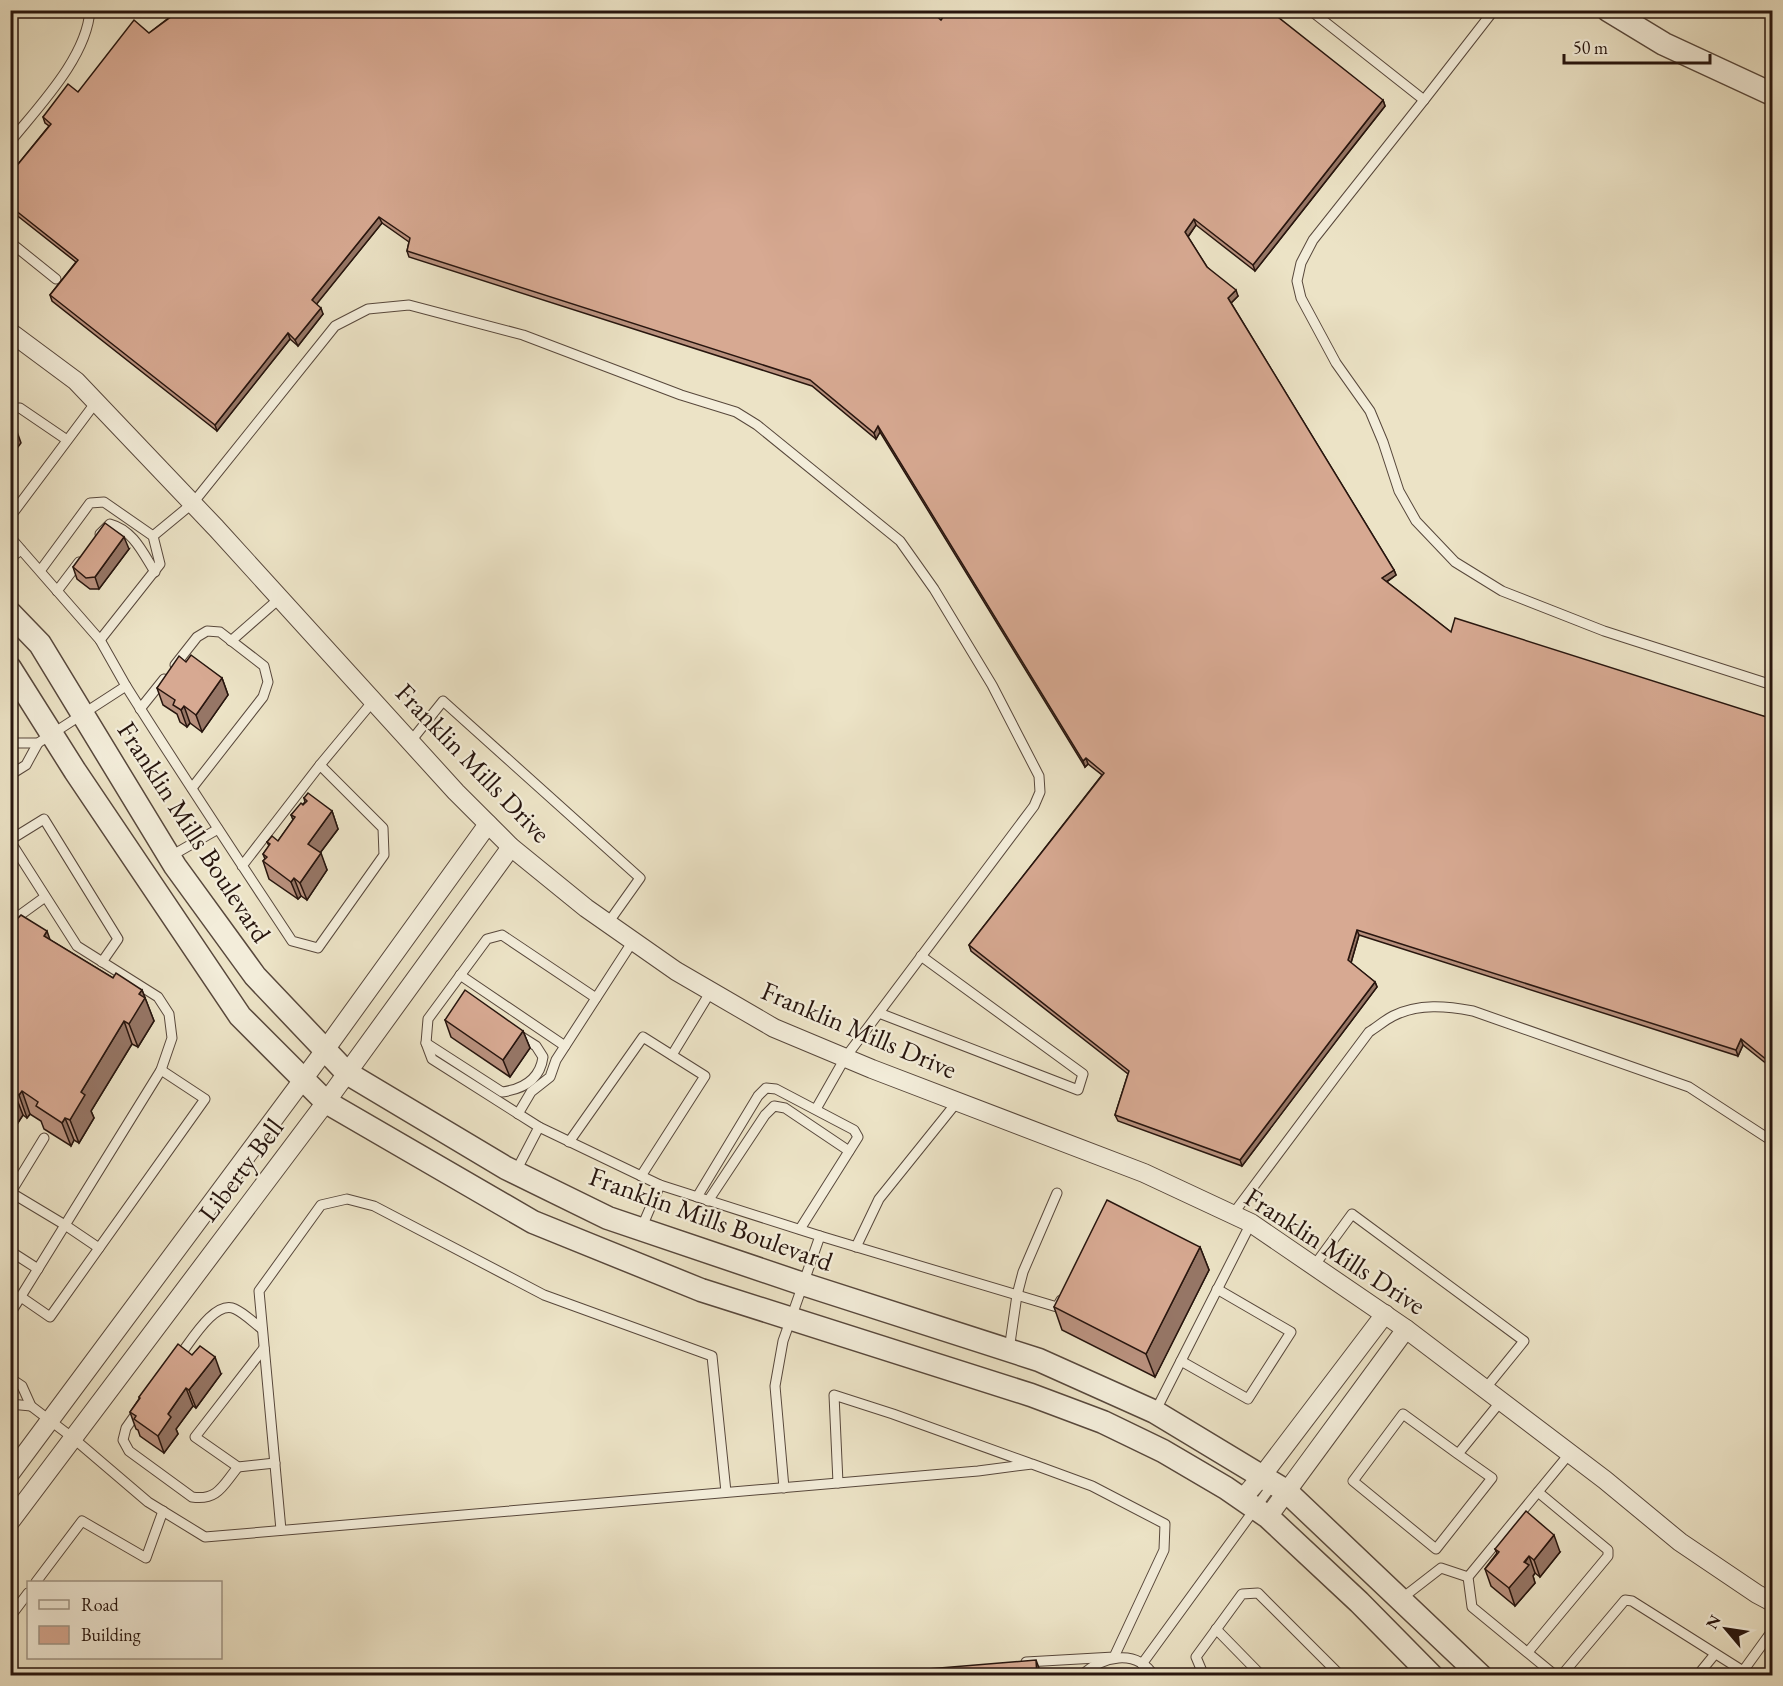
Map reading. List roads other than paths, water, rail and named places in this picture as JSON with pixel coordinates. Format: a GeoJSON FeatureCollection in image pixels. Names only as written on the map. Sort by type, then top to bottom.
{"type":"FeatureCollection","features":[{"type":"Feature","properties":{"kind":"street"},"geometry":{"type":"LineString","coordinates":[[1608,10],[1664,44],[1773,94]]}},
{"type":"Feature","properties":{"kind":"street","name":"Franklin Mills Drive"},"geometry":{"type":"LineString","coordinates":[[11,333],[76,381],[193,503],[375,700],[456,792],[511,847],[608,923],[676,971],[774,1028],[957,1102],[1144,1173],[1251,1223],[1406,1329],[1570,1453],[1680,1542],[1757,1594],[1773,1602]]}},
{"type":"Feature","properties":{"kind":"street","name":"Franklin Mills Boulevard"},"geometry":{"type":"LineString","coordinates":[[10,613],[40,644],[170,857],[255,976],[347,1072],[515,1173],[608,1218],[1039,1360],[1155,1412],[1274,1484],[1481,1676]]}},
{"type":"Feature","properties":{"kind":"street"},"geometry":{"type":"LineString","coordinates":[[10,668],[45,739],[240,1016],[326,1102],[534,1222],[701,1290],[1031,1395],[1103,1422],[1162,1452],[1255,1508],[1359,1602],[1432,1676]]}},
{"type":"Feature","properties":{"kind":"street","name":"Liberty Bell"},"geometry":{"type":"LineString","coordinates":[[10,1474],[325,1050],[488,824]]}},
{"type":"Feature","properties":{"kind":"street","name":"Liberty Bell"},"geometry":{"type":"LineString","coordinates":[[10,1522],[326,1102],[511,847]]}},
{"type":"Feature","properties":{"kind":"street"},"geometry":{"type":"LineString","coordinates":[[1255,1508],[1274,1484],[1385,1314]]}},
{"type":"Feature","properties":{"kind":"street"},"geometry":{"type":"LineString","coordinates":[[1255,1508],[1406,1329]]}},
{"type":"Feature","properties":{"kind":"lane"},"geometry":{"type":"LineString","coordinates":[[10,141],[74,60],[89,22],[90,10]]}},
{"type":"Feature","properties":{"kind":"lane"},"geometry":{"type":"LineString","coordinates":[[1310,10],[1424,100]]}},
{"type":"Feature","properties":{"kind":"lane"},"geometry":{"type":"LineString","coordinates":[[1494,10],[1313,240],[1301,263],[1298,281],[1301,298],[1336,363],[1370,411],[1399,491],[1416,521],[1455,562],[1502,591],[1604,631],[1766,683],[1773,683]]}},
{"type":"Feature","properties":{"kind":"lane"},"geometry":{"type":"LineString","coordinates":[[10,242],[56,279]]}},
{"type":"Feature","properties":{"kind":"lane"},"geometry":{"type":"LineString","coordinates":[[153,536],[193,503],[335,326],[368,309],[409,305],[524,335],[681,395],[736,412],[758,425],[900,541],[934,589],[992,685],[1039,776],[1040,792],[1034,806],[845,1058],[816,1109]]}},
{"type":"Feature","properties":{"kind":"lane"},"geometry":{"type":"LineString","coordinates":[[10,517],[96,402]]}},
{"type":"Feature","properties":{"kind":"lane"},"geometry":{"type":"LineString","coordinates":[[10,408],[20,408],[67,440]]}},
{"type":"Feature","properties":{"kind":"lane"},"geometry":{"type":"LineString","coordinates":[[40,571],[90,503],[104,502],[153,536],[160,564],[100,640]]}},
{"type":"Feature","properties":{"kind":"lane"},"geometry":{"type":"LineString","coordinates":[[96,539],[110,524],[116,526],[136,540],[155,572]]}},
{"type":"Feature","properties":{"kind":"lane"},"geometry":{"type":"LineString","coordinates":[[10,537],[100,640],[126,686],[292,941],[318,948],[384,855],[384,828],[320,765]]}},
{"type":"Feature","properties":{"kind":"lane"},"geometry":{"type":"LineString","coordinates":[[10,558],[21,550]]}},
{"type":"Feature","properties":{"kind":"lane"},"geometry":{"type":"LineString","coordinates":[[57,591],[83,556]]}},
{"type":"Feature","properties":{"kind":"lane"},"geometry":{"type":"LineString","coordinates":[[231,641],[280,598]]}},
{"type":"Feature","properties":{"kind":"lane"},"geometry":{"type":"LineString","coordinates":[[141,709],[197,637],[207,631],[220,632],[264,666],[268,682],[263,697],[192,788]]}},
{"type":"Feature","properties":{"kind":"lane"},"geometry":{"type":"LineString","coordinates":[[10,775],[26,765],[45,739],[126,686]]}},
{"type":"Feature","properties":{"kind":"lane"},"geometry":{"type":"LineString","coordinates":[[242,866],[320,765],[375,700]]}},
{"type":"Feature","properties":{"kind":"lane"},"geometry":{"type":"LineString","coordinates":[[411,741],[442,701],[640,878],[608,923]]}},
{"type":"Feature","properties":{"kind":"lane"},"geometry":{"type":"LineString","coordinates":[[10,746],[45,739]]}},
{"type":"Feature","properties":{"kind":"lane"},"geometry":{"type":"LineString","coordinates":[[10,1314],[161,1070],[172,1038],[169,1014],[158,997],[102,962],[77,946],[10,841],[44,819],[118,939],[102,962]]}},
{"type":"Feature","properties":{"kind":"lane"},"geometry":{"type":"LineString","coordinates":[[170,857],[218,829]]}},
{"type":"Feature","properties":{"kind":"lane"},"geometry":{"type":"LineString","coordinates":[[10,928],[16,918],[45,897]]}},
{"type":"Feature","properties":{"kind":"lane"},"geometry":{"type":"LineString","coordinates":[[596,998],[502,935],[487,939],[428,1019],[426,1043],[432,1059],[539,1127],[660,1185],[1057,1307],[1069,1287]]}},
{"type":"Feature","properties":{"kind":"lane"},"geometry":{"type":"LineString","coordinates":[[518,1114],[531,1092],[550,1077],[556,1060],[633,941]]}},
{"type":"Feature","properties":{"kind":"lane"},"geometry":{"type":"LineString","coordinates":[[879,1013],[1078,1090],[1083,1074],[921,956]]}},
{"type":"Feature","properties":{"kind":"lane"},"geometry":{"type":"LineString","coordinates":[[460,975],[565,1046]]}},
{"type":"Feature","properties":{"kind":"lane"},"geometry":{"type":"LineString","coordinates":[[450,990],[459,996]]}},
{"type":"Feature","properties":{"kind":"lane"},"geometry":{"type":"LineString","coordinates":[[672,1055],[711,992]]}},
{"type":"Feature","properties":{"kind":"lane"},"geometry":{"type":"LineString","coordinates":[[1233,1215],[1369,1032],[1393,1016],[1417,1008],[1447,1006],[1473,1011],[1689,1087],[1773,1141]]}},
{"type":"Feature","properties":{"kind":"lane"},"geometry":{"type":"LineString","coordinates":[[426,1043],[502,1092],[518,1090],[541,1069],[543,1057],[536,1046],[507,1028]]}},
{"type":"Feature","properties":{"kind":"lane"},"geometry":{"type":"LineString","coordinates":[[569,1142],[643,1036],[705,1077],[641,1176]]}},
{"type":"Feature","properties":{"kind":"lane"},"geometry":{"type":"LineString","coordinates":[[21,1297],[50,1317],[205,1099],[161,1070]]}},
{"type":"Feature","properties":{"kind":"lane"},"geometry":{"type":"LineString","coordinates":[[698,1197],[758,1096],[766,1088],[776,1089],[854,1130],[858,1137],[800,1229]]}},
{"type":"Feature","properties":{"kind":"lane"},"geometry":{"type":"LineString","coordinates":[[856,1247],[879,1199],[957,1102]]}},
{"type":"Feature","properties":{"kind":"lane"},"geometry":{"type":"LineString","coordinates":[[708,1201],[765,1115],[774,1106],[785,1108],[849,1151]]}},
{"type":"Feature","properties":{"kind":"lane"},"geometry":{"type":"LineString","coordinates":[[515,1173],[539,1127]]}},
{"type":"Feature","properties":{"kind":"lane"},"geometry":{"type":"LineString","coordinates":[[44,1138],[11,1192],[99,1248]]}},
{"type":"Feature","properties":{"kind":"lane"},"geometry":{"type":"LineString","coordinates":[[640,1229],[660,1185]]}},
{"type":"Feature","properties":{"kind":"lane"},"geometry":{"type":"LineString","coordinates":[[1009,1350],[1017,1295],[1023,1272],[1057,1193]]}},
{"type":"Feature","properties":{"kind":"lane"},"geometry":{"type":"LineString","coordinates":[[281,1530],[259,1291],[321,1205],[347,1199],[374,1206],[544,1295],[712,1356],[726,1492]]}},
{"type":"Feature","properties":{"kind":"lane"},"geometry":{"type":"LineString","coordinates":[[1314,1266],[1352,1214],[1524,1341],[1485,1389]]}},
{"type":"Feature","properties":{"kind":"lane"},"geometry":{"type":"LineString","coordinates":[[1155,1412],[1251,1223]]}},
{"type":"Feature","properties":{"kind":"lane"},"geometry":{"type":"LineString","coordinates":[[784,1488],[775,1386],[783,1341],[820,1236]]}},
{"type":"Feature","properties":{"kind":"lane"},"geometry":{"type":"LineString","coordinates":[[10,1251],[38,1269]]}},
{"type":"Feature","properties":{"kind":"lane"},"geometry":{"type":"LineString","coordinates":[[1181,1361],[1248,1399],[1292,1332],[1218,1289]]}},
{"type":"Feature","properties":{"kind":"lane"},"geometry":{"type":"LineString","coordinates":[[169,1371],[211,1315],[224,1307],[234,1308],[262,1329]]}},
{"type":"Feature","properties":{"kind":"lane"},"geometry":{"type":"LineString","coordinates":[[264,1348],[195,1437],[238,1467],[274,1463]]}},
{"type":"Feature","properties":{"kind":"lane"},"geometry":{"type":"LineString","coordinates":[[10,1378],[22,1386],[31,1406],[73,1438],[148,1502],[205,1537],[978,1472],[1032,1464]]}},
{"type":"Feature","properties":{"kind":"lane"},"geometry":{"type":"LineString","coordinates":[[838,1483],[834,1395],[1092,1486],[1165,1524],[1164,1550],[1114,1657],[1092,1665],[1081,1676]]}},
{"type":"Feature","properties":{"kind":"lane"},"geometry":{"type":"LineString","coordinates":[[147,1399],[126,1428],[123,1440],[129,1451],[192,1497],[204,1499],[217,1494],[238,1467]]}},
{"type":"Feature","properties":{"kind":"lane"},"geometry":{"type":"LineString","coordinates":[[1458,1454],[1502,1401]]}},
{"type":"Feature","properties":{"kind":"lane"},"geometry":{"type":"LineString","coordinates":[[10,1404],[31,1406]]}},
{"type":"Feature","properties":{"kind":"lane"},"geometry":{"type":"LineString","coordinates":[[1436,1549],[1492,1478],[1403,1414],[1353,1481],[1436,1549],[1441,1568]]}},
{"type":"Feature","properties":{"kind":"lane"},"geometry":{"type":"LineString","coordinates":[[1556,1676],[1545,1672],[1528,1653],[1472,1607],[1468,1577],[1570,1453]]}},
{"type":"Feature","properties":{"kind":"lane"},"geometry":{"type":"LineString","coordinates":[[1528,1653],[1608,1556],[1608,1551],[1538,1492]]}},
{"type":"Feature","properties":{"kind":"lane"},"geometry":{"type":"LineString","coordinates":[[1142,1664],[1255,1508]]}},
{"type":"Feature","properties":{"kind":"lane"},"geometry":{"type":"LineString","coordinates":[[37,1581],[82,1521],[146,1558],[163,1511]]}},
{"type":"Feature","properties":{"kind":"lane"},"geometry":{"type":"LineString","coordinates":[[1441,1568],[1468,1577]]}},
{"type":"Feature","properties":{"kind":"lane"},"geometry":{"type":"LineString","coordinates":[[1400,1599],[1441,1568]]}},
{"type":"Feature","properties":{"kind":"lane"},"geometry":{"type":"LineString","coordinates":[[1204,1676],[1196,1657],[1242,1594],[1258,1593],[1341,1676]]}},
{"type":"Feature","properties":{"kind":"lane"},"geometry":{"type":"LineString","coordinates":[[10,1617],[27,1594]]}},
{"type":"Feature","properties":{"kind":"lane"},"geometry":{"type":"LineString","coordinates":[[1561,1676],[1625,1600],[1632,1601],[1752,1676]]}},
{"type":"Feature","properties":{"kind":"lane"},"geometry":{"type":"LineString","coordinates":[[1216,1629],[1262,1676]]}},
{"type":"Feature","properties":{"kind":"lane"},"geometry":{"type":"LineString","coordinates":[[1743,1671],[1773,1631]]}},
{"type":"Feature","properties":{"kind":"lane"},"geometry":{"type":"LineString","coordinates":[[1697,1676],[1714,1654]]}},
{"type":"Feature","properties":{"kind":"lane"},"geometry":{"type":"LineString","coordinates":[[1021,1662],[1114,1657],[1136,1660],[1154,1676]]}}]}
